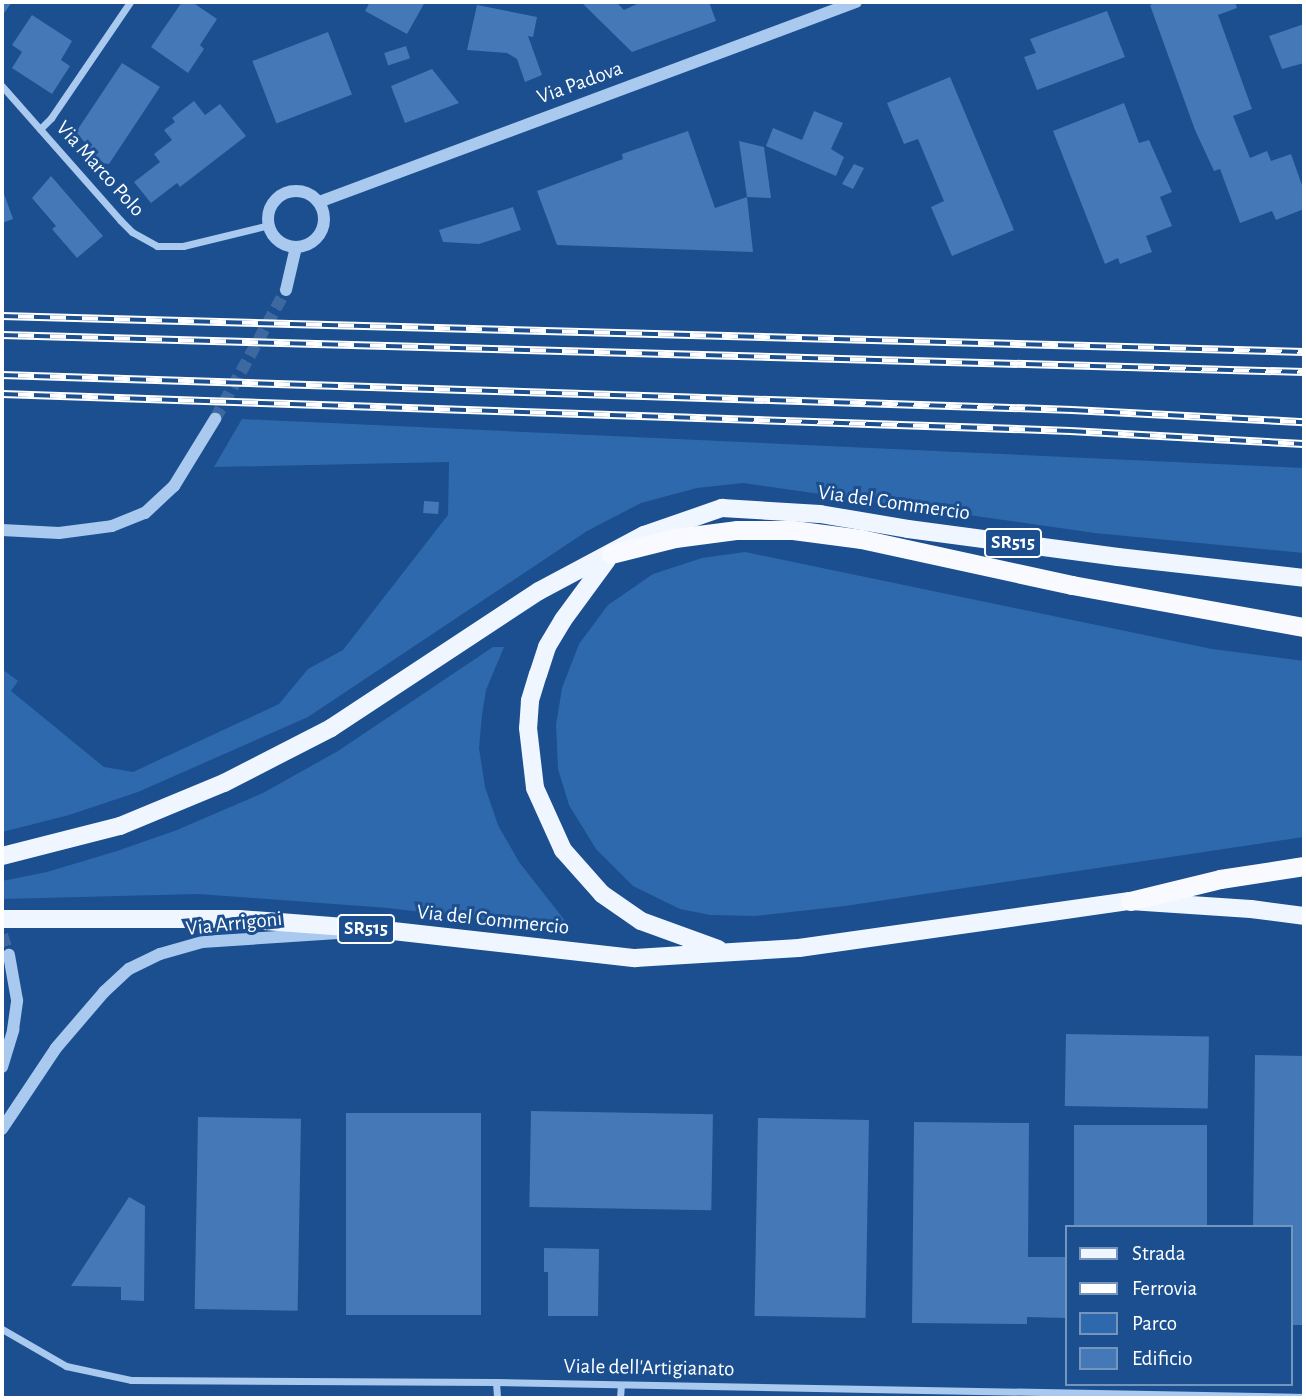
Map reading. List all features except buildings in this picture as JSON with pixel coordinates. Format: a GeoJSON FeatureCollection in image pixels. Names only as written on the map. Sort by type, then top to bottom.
{"type":"FeatureCollection","features":[{"type":"Feature","properties":{"kind":"highway","name":"Via del Commercio"},"geometry":{"type":"LineString","coordinates":[[611,554],[675,538],[737,530],[793,530],[861,539],[1072,585],[1304,627]]}},
{"type":"Feature","properties":{"kind":"highway","name":"Via del Commercio"},"geometry":{"type":"LineString","coordinates":[[1130,901],[1220,879],[1304,866]]}},
{"type":"Feature","properties":{"kind":"main road","name":"Via del Commercio"},"geometry":{"type":"LineString","coordinates":[[2,856],[120,826],[224,783],[331,728],[539,591],[644,535],[722,508],[820,514],[908,529],[1118,557],[1304,578]]}},
{"type":"Feature","properties":{"kind":"main road","name":"Via del Commercio"},"geometry":{"type":"LineString","coordinates":[[611,554],[562,620],[547,647],[538,674],[530,701],[528,728],[535,789],[563,850],[602,894],[641,921],[728,952]]}},
{"type":"Feature","properties":{"kind":"main road","name":"Via del Commercio"},"geometry":{"type":"LineString","coordinates":[[2,919],[239,919],[384,930],[635,958],[799,948],[1130,901],[1251,909],[1304,916]]}},
{"type":"Feature","properties":{"kind":"street"},"geometry":{"type":"LineString","coordinates":[[40,129],[130,2]]}},
{"type":"Feature","properties":{"kind":"street","name":"Via Padova"},"geometry":{"type":"LineString","coordinates":[[319,202],[856,2]]}},
{"type":"Feature","properties":{"kind":"street","name":"Via Marco Polo"},"geometry":{"type":"LineString","coordinates":[[2,86],[120,220],[157,246],[183,246],[269,225]]}},
{"type":"Feature","properties":{"kind":"street"},"geometry":{"type":"LineString","coordinates":[[300,191],[319,202],[324,219],[322,231],[314,241],[296,247],[276,239],[269,225],[269,212],[275,201],[286,193],[300,191]]}},
{"type":"Feature","properties":{"kind":"street"},"geometry":{"type":"LineString","coordinates":[[286,290],[296,247]]}},
{"type":"Feature","properties":{"kind":"street"},"geometry":{"type":"LineString","coordinates":[[2,530],[59,533],[112,526],[145,513],[174,486],[215,419]]}},
{"type":"Feature","properties":{"kind":"street","name":"Via Arrigoni"},"geometry":{"type":"LineString","coordinates":[[3,1129],[56,1048],[104,992],[129,970],[160,954],[202,942],[384,930]]}},
{"type":"Feature","properties":{"kind":"street"},"geometry":{"type":"LineString","coordinates":[[2,1068],[13,1030],[17,1000],[9,955]]}},
{"type":"Feature","properties":{"kind":"street","name":"Viale dell'Artigianato"},"geometry":{"type":"LineString","coordinates":[[3,1327],[66,1366],[131,1380],[496,1382],[1304,1397]]}},
{"type":"Feature","properties":{"kind":"street"},"geometry":{"type":"LineString","coordinates":[[496,1382],[497,1398]]}},
{"type":"Feature","properties":{"kind":"street"},"geometry":{"type":"LineString","coordinates":[[620,1398],[621,1385]]}},
{"type":"Feature","properties":{"kind":"green space"},"geometry":{"type":"Polygon","coordinates":[[[242,419],[1304,468],[1304,553],[1095,533],[743,483],[697,488],[641,503],[587,531],[308,717],[138,792],[69,815],[2,832],[2,669],[18,681],[11,691],[104,767],[133,772],[279,704],[308,669],[343,650],[448,515],[449,462],[214,467],[242,419]]]}},
{"type":"Feature","properties":{"kind":"green space"},"geometry":{"type":"Polygon","coordinates":[[[745,552],[1212,649],[1304,661],[1304,837],[845,906],[755,916],[710,915],[680,909],[633,886],[596,849],[569,805],[558,769],[556,725],[562,688],[579,644],[608,605],[653,574],[702,558],[745,552]]]}},
{"type":"Feature","properties":{"kind":"green space"},"geometry":{"type":"Polygon","coordinates":[[[493,647],[504,647],[486,690],[482,715],[479,748],[485,787],[498,825],[519,862],[566,922],[565,929],[388,908],[199,894],[2,899],[2,881],[47,872],[117,851],[177,830],[263,793],[338,751],[493,647]]]}},
{"type":"Feature","properties":{"kind":"tunnel"},"geometry":{"type":"LineString","coordinates":[[215,419],[286,290]]}},
{"type":"Feature","properties":{"kind":"tunnel"},"geometry":{"type":"LineString","coordinates":[[2,935],[9,955]]}},
{"type":"Feature","properties":{"kind":"railway"},"geometry":{"type":"LineString","coordinates":[[2,316],[1304,352]]}},
{"type":"Feature","properties":{"kind":"railway"},"geometry":{"type":"LineString","coordinates":[[2,335],[1304,372]]}},
{"type":"Feature","properties":{"kind":"railway"},"geometry":{"type":"LineString","coordinates":[[2,375],[1072,410],[1304,422]]}},
{"type":"Feature","properties":{"kind":"railway"},"geometry":{"type":"LineString","coordinates":[[2,394],[1070,431],[1304,444]]}}]}
